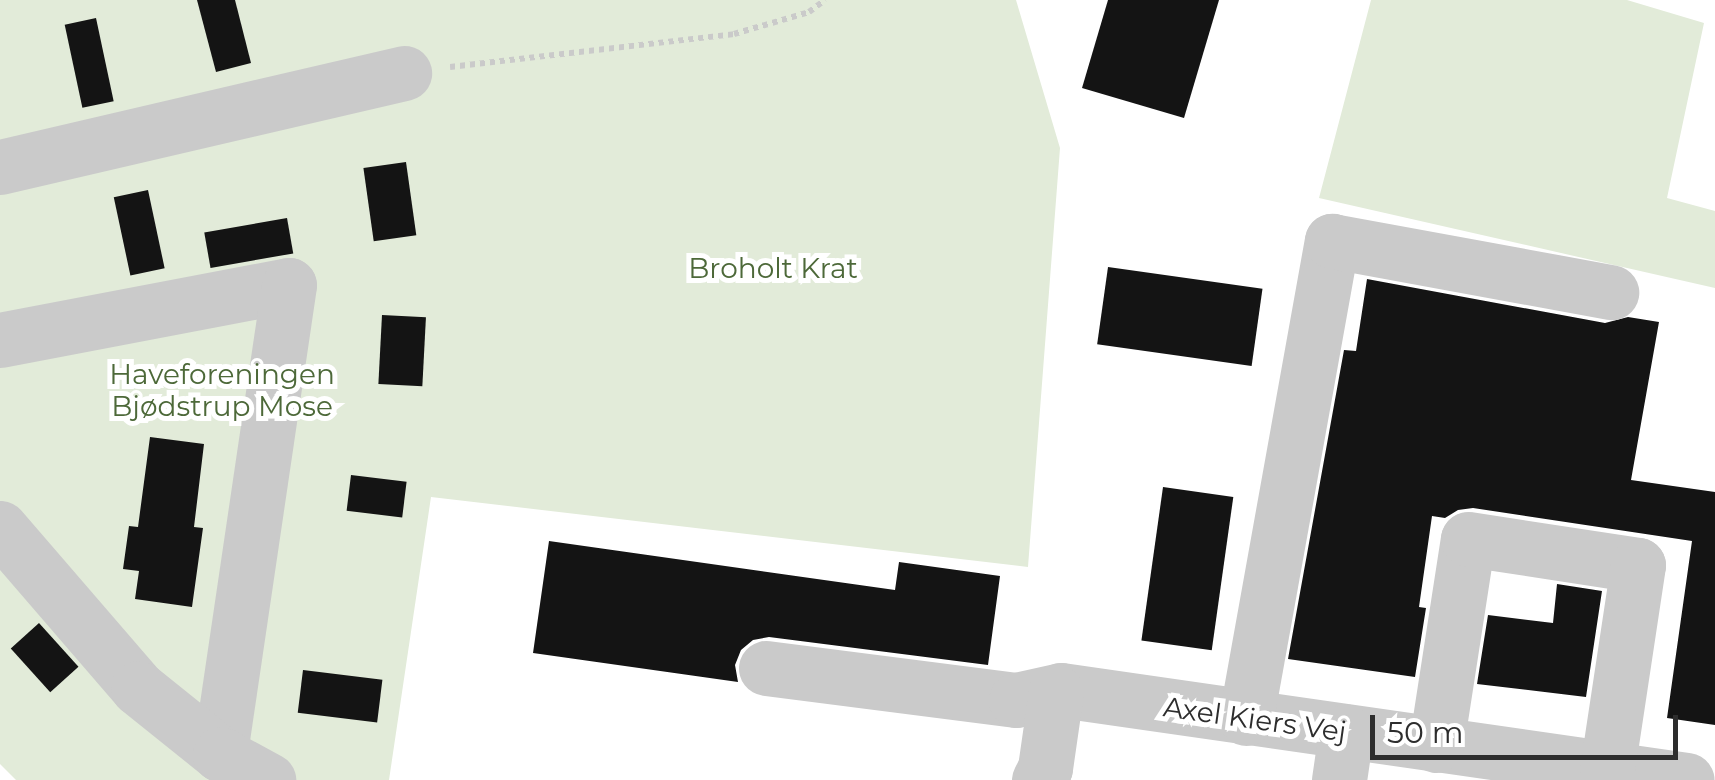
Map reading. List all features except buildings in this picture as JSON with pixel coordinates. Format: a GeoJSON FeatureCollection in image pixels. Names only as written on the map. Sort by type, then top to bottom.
{"type":"FeatureCollection","features":[{"type":"Feature","properties":{"kind":"street"},"geometry":{"type":"LineString","coordinates":[[0,167],[404,73]]}},
{"type":"Feature","properties":{"kind":"street"},"geometry":{"type":"LineString","coordinates":[[1246,718],[1332,241],[1611,292]]}},
{"type":"Feature","properties":{"kind":"street"},"geometry":{"type":"LineString","coordinates":[[0,340],[289,285],[220,754]]}},
{"type":"Feature","properties":{"kind":"street"},"geometry":{"type":"LineString","coordinates":[[0,528],[138,688],[220,754],[268,780]]}},
{"type":"Feature","properties":{"kind":"street"},"geometry":{"type":"LineString","coordinates":[[1436,744],[1468,539],[1638,565],[1606,769]]}},
{"type":"Feature","properties":{"kind":"street","name":"Axel Kiers Vej"},"geometry":{"type":"LineString","coordinates":[[766,668],[1016,700],[1059,691],[1246,718],[1342,756],[1436,744],[1687,780]]}},
{"type":"Feature","properties":{"kind":"street"},"geometry":{"type":"LineString","coordinates":[[1039,780],[1045,768],[1059,691]]}},
{"type":"Feature","properties":{"kind":"path"},"geometry":{"type":"LineString","coordinates":[[404,73],[734,34],[808,12],[825,0]]}},
{"type":"Feature","properties":{"kind":"green space"},"geometry":{"type":"Polygon","coordinates":[[[0,0],[1016,0],[1060,148],[1028,567],[431,497],[389,780],[16,780],[0,764],[0,0]]]}},
{"type":"Feature","properties":{"kind":"green space"},"geometry":{"type":"Polygon","coordinates":[[[1371,0],[1627,0],[1704,23],[1667,198],[1715,211],[1715,288],[1319,198],[1371,0]]]}},
{"type":"Feature","properties":{"kind":"park label","name":"Broholt Krat"},"geometry":{"type":"Point","coordinates":[773,268]}},
{"type":"Feature","properties":{"kind":"park label","name":"Haveforeningen Bjødstrup Mose"},"geometry":{"type":"Point","coordinates":[222,390]}}]}
